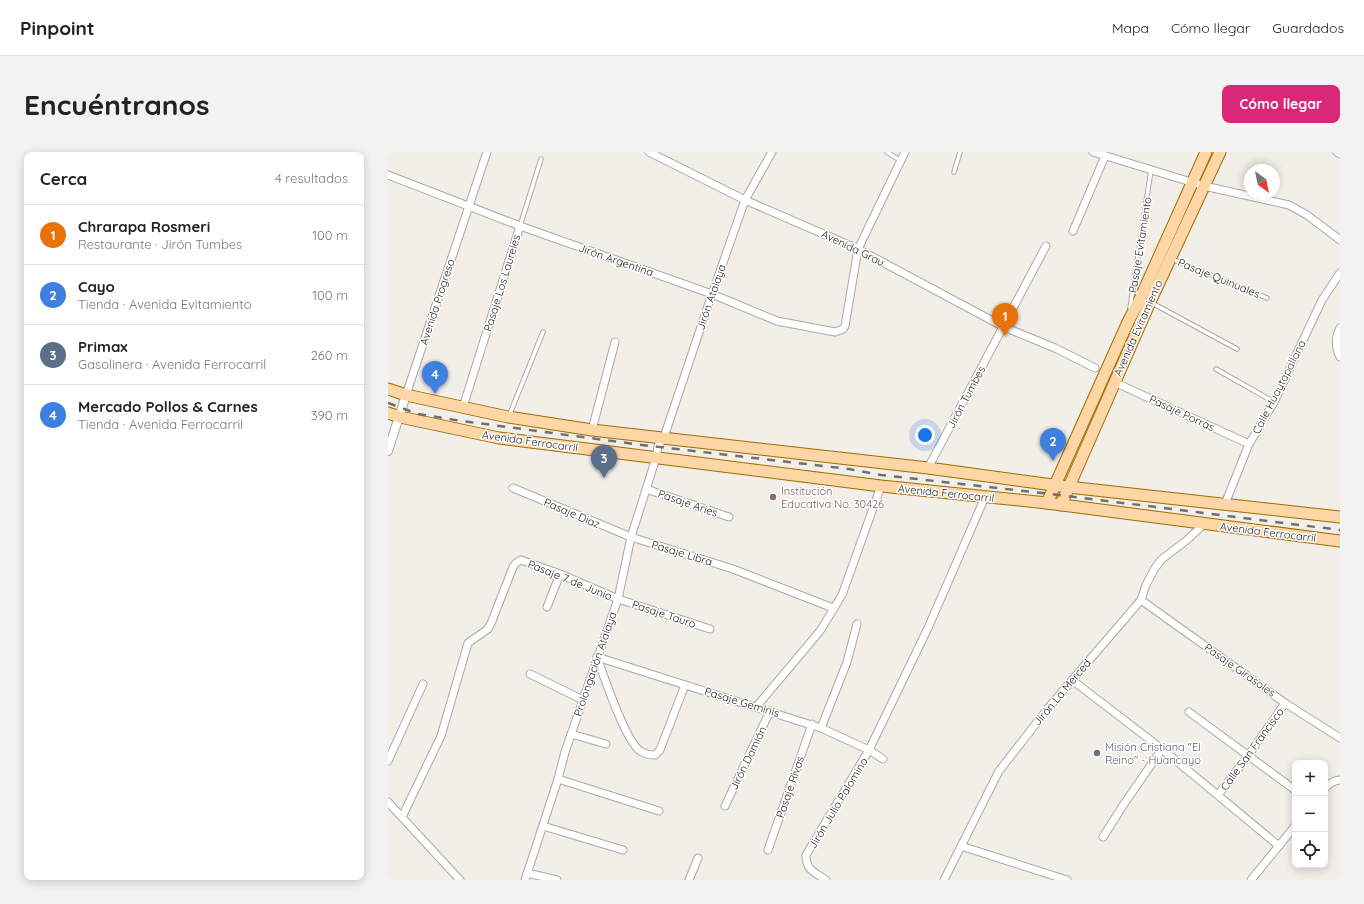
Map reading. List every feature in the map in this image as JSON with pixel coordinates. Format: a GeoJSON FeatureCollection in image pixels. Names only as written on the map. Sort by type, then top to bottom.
{"type":"FeatureCollection","features":[{"type":"Feature","properties":{"kind":"main road","name":"Avenida Evitamiento"},"geometry":{"type":"LineString","coordinates":[[1061,505],[1170,258],[1199,184],[1206,152]]}},
{"type":"Feature","properties":{"kind":"main road","name":"Avenida Evitamiento"},"geometry":{"type":"LineString","coordinates":[[1047,503],[1128,322],[1199,184],[1220,152]]}},
{"type":"Feature","properties":{"kind":"main road","name":"Avenida Ferrocarril"},"geometry":{"type":"LineString","coordinates":[[388,389],[406,395],[508,417],[661,442],[928,468],[1068,487],[1340,516]]}},
{"type":"Feature","properties":{"kind":"main road","name":"Avenida Ferrocarril"},"geometry":{"type":"LineString","coordinates":[[388,413],[400,417],[499,438],[881,486],[1047,503],[1340,541]]}},
{"type":"Feature","properties":{"kind":"street","name":"Avenida Progreso"},"geometry":{"type":"LineString","coordinates":[[388,451],[487,152]]}},
{"type":"Feature","properties":{"kind":"street","name":"Avenida Grau"},"geometry":{"type":"LineString","coordinates":[[649,152],[745,200],[858,249],[1004,327],[1054,348],[1095,368]]}},
{"type":"Feature","properties":{"kind":"street","name":"Jirón Atalaya"},"geometry":{"type":"LineString","coordinates":[[661,442],[745,200],[772,152]]}},
{"type":"Feature","properties":{"kind":"street"},"geometry":{"type":"LineString","coordinates":[[858,249],[906,152]]}},
{"type":"Feature","properties":{"kind":"street"},"geometry":{"type":"LineString","coordinates":[[1093,152],[1199,184],[1289,205],[1307,215],[1340,240]]}},
{"type":"Feature","properties":{"kind":"street"},"geometry":{"type":"LineString","coordinates":[[1072,231],[1105,156]]}},
{"type":"Feature","properties":{"kind":"street","name":"Jirón Argentina"},"geometry":{"type":"LineString","coordinates":[[388,175],[520,226],[712,294],[777,321],[834,332],[843,329],[845,326],[858,249]]}},
{"type":"Feature","properties":{"kind":"street","name":"Pasaje Los Laureles"},"geometry":{"type":"LineString","coordinates":[[462,407],[520,226]]}},
{"type":"Feature","properties":{"kind":"street","name":"Jirón Tumbes"},"geometry":{"type":"LineString","coordinates":[[928,468],[1046,246]]}},
{"type":"Feature","properties":{"kind":"street","name":"Calle Huaytapallana"},"geometry":{"type":"LineString","coordinates":[[1225,504],[1249,444],[1274,402],[1322,300],[1340,273]]}},
{"type":"Feature","properties":{"kind":"street"},"geometry":{"type":"LineString","coordinates":[[1340,328],[1336,335],[1336,348],[1340,357]]}},
{"type":"Feature","properties":{"kind":"street"},"geometry":{"type":"LineString","coordinates":[[592,430],[615,342]]}},
{"type":"Feature","properties":{"kind":"street","name":"Pasaje Porras"},"geometry":{"type":"LineString","coordinates":[[1114,382],[1249,444]]}},
{"type":"Feature","properties":{"kind":"street","name":"Prolongación Atalaya"},"geometry":{"type":"LineString","coordinates":[[526,876],[558,779],[565,752],[618,598],[631,537],[661,442]]}},
{"type":"Feature","properties":{"kind":"street"},"geometry":{"type":"LineString","coordinates":[[757,706],[820,631],[842,595],[881,486]]}},
{"type":"Feature","properties":{"kind":"street","name":"Pasaje Diaz"},"geometry":{"type":"LineString","coordinates":[[513,488],[631,537]]}},
{"type":"Feature","properties":{"kind":"street","name":"Pasaje Aries"},"geometry":{"type":"LineString","coordinates":[[646,489],[729,517]]}},
{"type":"Feature","properties":{"kind":"street","name":"Jirón Julio Palomino"},"geometry":{"type":"LineString","coordinates":[[826,880],[809,868],[806,862],[806,855],[869,750],[928,628],[985,497]]}},
{"type":"Feature","properties":{"kind":"street","name":"Jirón La Merced"},"geometry":{"type":"LineString","coordinates":[[944,880],[999,771],[1049,707],[1141,600],[1146,585],[1155,568],[1162,559],[1188,540],[1204,524]]}},
{"type":"Feature","properties":{"kind":"street","name":"Pasaje Libra"},"geometry":{"type":"LineString","coordinates":[[631,537],[733,569],[833,608]]}},
{"type":"Feature","properties":{"kind":"street","name":"Pasaje 7 de Junio"},"geometry":{"type":"LineString","coordinates":[[402,817],[441,736],[468,643],[488,629],[516,563],[521,560],[618,598]]}},
{"type":"Feature","properties":{"kind":"street"},"geometry":{"type":"LineString","coordinates":[[547,607],[560,574]]}},
{"type":"Feature","properties":{"kind":"street","name":"Pasaje Tauro"},"geometry":{"type":"LineString","coordinates":[[618,598],[710,629]]}},
{"type":"Feature","properties":{"kind":"street","name":"Pasaje Girasoles"},"geometry":{"type":"LineString","coordinates":[[1141,600],[1285,703],[1340,738]]}},
{"type":"Feature","properties":{"kind":"street"},"geometry":{"type":"LineString","coordinates":[[821,728],[847,662],[857,624]]}},
{"type":"Feature","properties":{"kind":"street"},"geometry":{"type":"LineString","coordinates":[[597,657],[615,707],[632,741],[639,750],[648,755],[655,755],[660,750],[685,685]]}},
{"type":"Feature","properties":{"kind":"street","name":"Pasaje Geminis"},"geometry":{"type":"LineString","coordinates":[[597,657],[812,724],[869,750],[883,759]]}},
{"type":"Feature","properties":{"kind":"street"},"geometry":{"type":"LineString","coordinates":[[530,674],[583,700]]}},
{"type":"Feature","properties":{"kind":"street"},"geometry":{"type":"LineString","coordinates":[[1072,680],[1146,736],[1280,846]]}},
{"type":"Feature","properties":{"kind":"street"},"geometry":{"type":"LineString","coordinates":[[388,761],[423,684]]}},
{"type":"Feature","properties":{"kind":"street","name":"Calle San Francisco"},"geometry":{"type":"LineString","coordinates":[[1218,795],[1248,756],[1285,703]]}},
{"type":"Feature","properties":{"kind":"street","name":"Jirón Damián"},"geometry":{"type":"LineString","coordinates":[[725,806],[770,711]]}},
{"type":"Feature","properties":{"kind":"street"},"geometry":{"type":"LineString","coordinates":[[1189,712],[1292,788]]}},
{"type":"Feature","properties":{"kind":"street","name":"Pasaje Rivas"},"geometry":{"type":"LineString","coordinates":[[768,850],[812,724]]}},
{"type":"Feature","properties":{"kind":"street"},"geometry":{"type":"LineString","coordinates":[[571,734],[606,744]]}},
{"type":"Feature","properties":{"kind":"street"},"geometry":{"type":"LineString","coordinates":[[1103,837],[1162,749]]}},
{"type":"Feature","properties":{"kind":"street"},"geometry":{"type":"LineString","coordinates":[[558,779],[659,811]]}},
{"type":"Feature","properties":{"kind":"street"},"geometry":{"type":"LineString","coordinates":[[1328,784],[1340,780]]}},
{"type":"Feature","properties":{"kind":"street"},"geometry":{"type":"LineString","coordinates":[[388,802],[460,880]]}},
{"type":"Feature","properties":{"kind":"street"},"geometry":{"type":"LineString","coordinates":[[543,826],[623,850]]}},
{"type":"Feature","properties":{"kind":"street"},"geometry":{"type":"LineString","coordinates":[[1251,880],[1292,830]]}},
{"type":"Feature","properties":{"kind":"street"},"geometry":{"type":"LineString","coordinates":[[961,846],[1068,880]]}},
{"type":"Feature","properties":{"kind":"street"},"geometry":{"type":"LineString","coordinates":[[689,880],[698,858]]}},
{"type":"Feature","properties":{"kind":"street"},"geometry":{"type":"LineString","coordinates":[[526,876],[557,880]]}},
{"type":"Feature","properties":{"kind":"lane"},"geometry":{"type":"LineString","coordinates":[[887,152],[901,161]]}},
{"type":"Feature","properties":{"kind":"lane"},"geometry":{"type":"LineString","coordinates":[[954,172],[960,152]]}},
{"type":"Feature","properties":{"kind":"lane","name":"Pasaje Los Laureles"},"geometry":{"type":"LineString","coordinates":[[520,226],[541,159]]}},
{"type":"Feature","properties":{"kind":"lane","name":"Pasaje Evitamiento"},"geometry":{"type":"LineString","coordinates":[[1128,322],[1151,169]]}},
{"type":"Feature","properties":{"kind":"lane","name":"Pasaje Quinuales"},"geometry":{"type":"LineString","coordinates":[[1170,258],[1267,298]]}},
{"type":"Feature","properties":{"kind":"lane"},"geometry":{"type":"LineString","coordinates":[[1150,302],[1237,348]]}},
{"type":"Feature","properties":{"kind":"lane"},"geometry":{"type":"LineString","coordinates":[[508,417],[543,332]]}},
{"type":"Feature","properties":{"kind":"lane"},"geometry":{"type":"LineString","coordinates":[[1216,369],[1274,402]]}},
{"type":"Feature","properties":{"kind":"railway"},"geometry":{"type":"LineString","coordinates":[[388,403],[418,414],[642,445],[1340,530]]}},
{"type":"Feature","properties":{"kind":"place","name":"Chrarapa Rosmeri"},"geometry":{"type":"Point","coordinates":[1005,336]}},
{"type":"Feature","properties":{"kind":"place","name":"Mercado Pollos & Carnes"},"geometry":{"type":"Point","coordinates":[435,394]}},
{"type":"Feature","properties":{"kind":"place","name":"Cayo"},"geometry":{"type":"Point","coordinates":[1053,461]}},
{"type":"Feature","properties":{"kind":"place","name":"Primax"},"geometry":{"type":"Point","coordinates":[604,478]}},
{"type":"Feature","properties":{"kind":"place","name":"Institución Educativa No. 30426"},"geometry":{"type":"Point","coordinates":[773,497]}},
{"type":"Feature","properties":{"kind":"place","name":"Misión Cristiana \"El Reino\" - Huancayo"},"geometry":{"type":"Point","coordinates":[1097,753]}}]}
